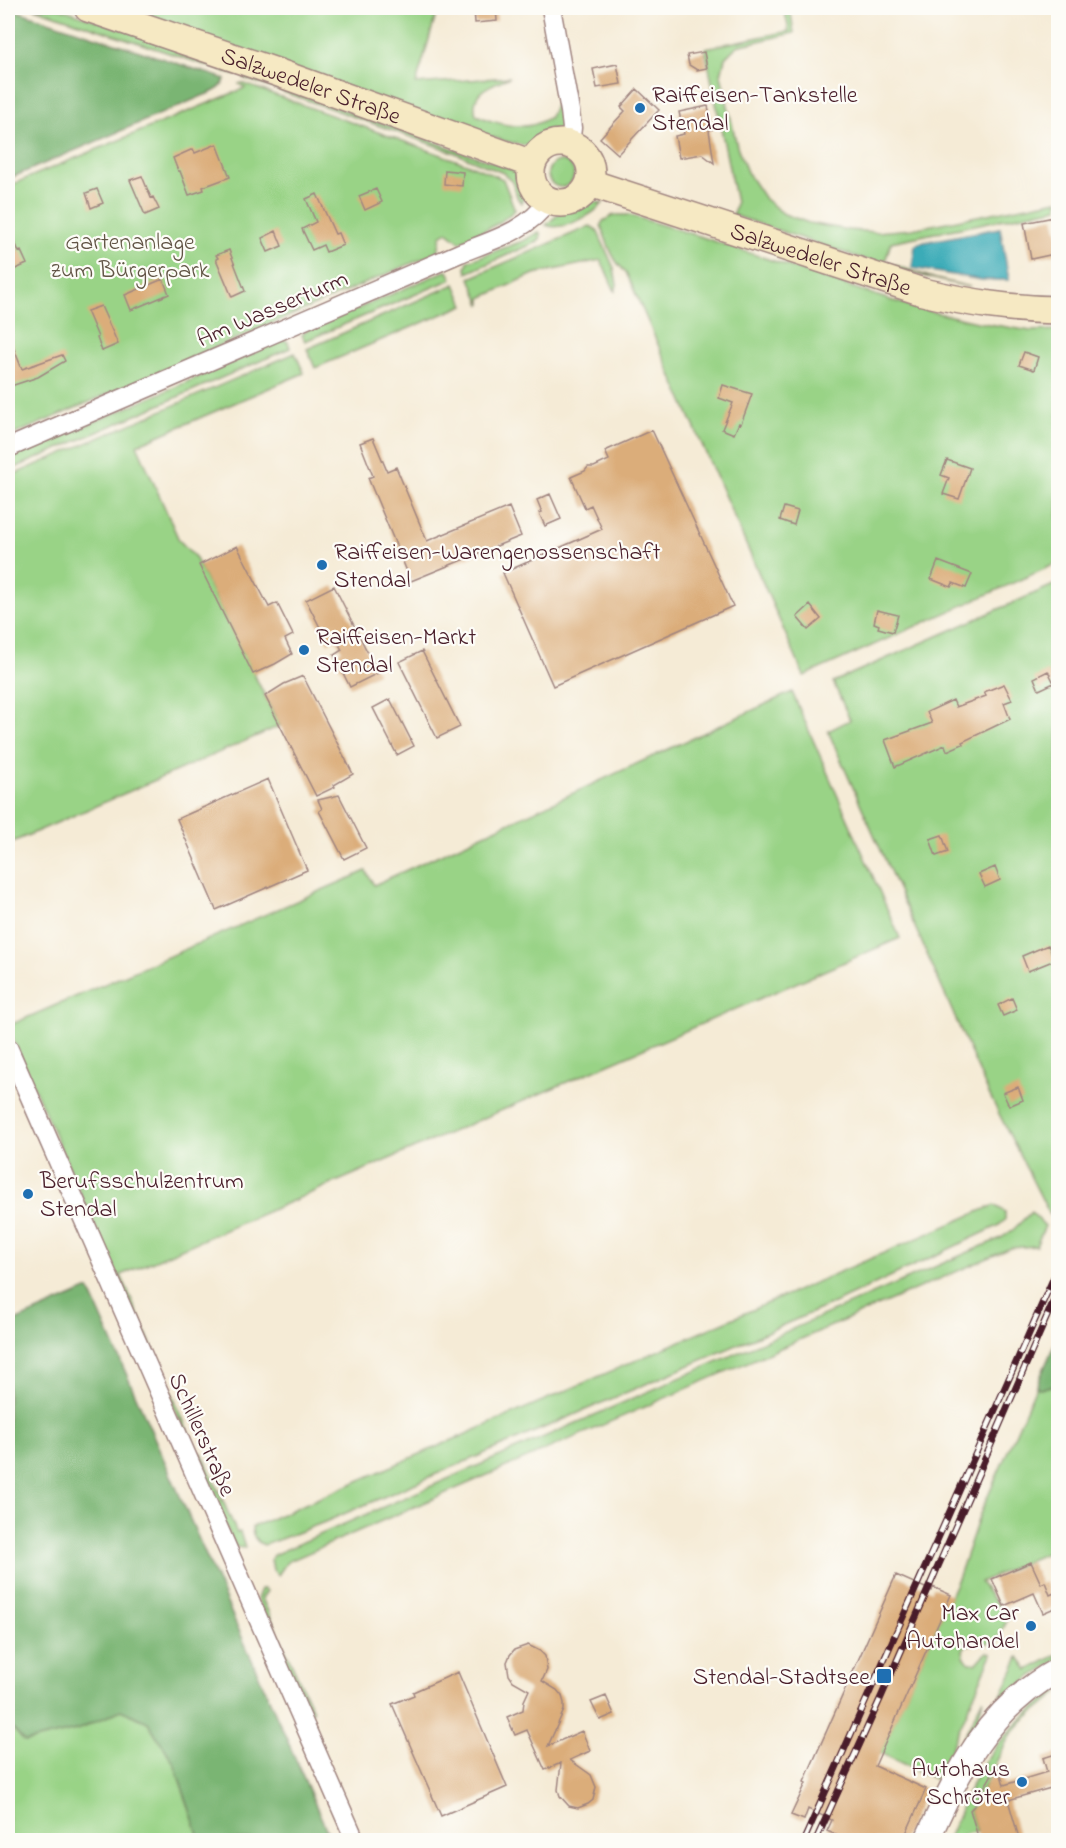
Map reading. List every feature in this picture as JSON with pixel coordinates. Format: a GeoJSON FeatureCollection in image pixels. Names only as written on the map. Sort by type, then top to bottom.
{"type":"FeatureCollection","features":[{"type":"Feature","properties":{"kind":"main road","name":"Salzwedeler Straße"},"geometry":{"type":"LineString","coordinates":[[88,8],[268,69],[532,164]]}},
{"type":"Feature","properties":{"kind":"main road"},"geometry":{"type":"LineString","coordinates":[[554,144],[570,144],[586,156],[591,169],[590,183],[582,195],[570,202],[562,204],[548,201],[533,186],[532,164],[540,151],[547,147],[554,144]]}},
{"type":"Feature","properties":{"kind":"main road","name":"Salzwedeler Straße"},"geometry":{"type":"LineString","coordinates":[[590,183],[923,292],[999,307],[1059,310]]}},
{"type":"Feature","properties":{"kind":"street"},"geometry":{"type":"LineString","coordinates":[[551,8],[571,120],[570,144]]}},
{"type":"Feature","properties":{"kind":"street","name":"Am Wasserturm"},"geometry":{"type":"LineString","coordinates":[[8,448],[503,236],[532,219],[548,201]]}},
{"type":"Feature","properties":{"kind":"street","name":"Schillerstraße"},"geometry":{"type":"LineString","coordinates":[[8,1047],[355,1840]]}},
{"type":"Feature","properties":{"kind":"street"},"geometry":{"type":"LineString","coordinates":[[927,1840],[959,1772],[991,1725],[1033,1687],[1059,1670]]}},
{"type":"Feature","properties":{"kind":"green space"},"geometry":{"type":"Polygon","coordinates":[[[8,8],[225,79],[224,83],[211,92],[8,179],[8,8]]]}},
{"type":"Feature","properties":{"kind":"green space"},"geometry":{"type":"Polygon","coordinates":[[[34,8],[59,8],[238,68],[238,71],[235,75],[34,8]]]}},
{"type":"Feature","properties":{"kind":"green space"},"geometry":{"type":"Polygon","coordinates":[[[111,8],[406,8],[436,15],[416,84],[510,77],[489,86],[479,94],[475,107],[476,115],[503,124],[525,126],[536,124],[550,117],[555,105],[559,103],[564,113],[563,125],[555,135],[536,144],[523,145],[504,141],[111,8]]]}},
{"type":"Feature","properties":{"kind":"green space"},"geometry":{"type":"Polygon","coordinates":[[[784,8],[790,8],[794,33],[737,46],[725,58],[721,75],[737,146],[747,172],[765,199],[784,214],[809,223],[848,230],[877,232],[912,229],[1058,200],[1058,208],[891,242],[885,262],[936,279],[970,287],[910,273],[880,264],[733,215],[736,203],[705,48],[789,31],[784,8]]]}},
{"type":"Feature","properties":{"kind":"green space"},"geometry":{"type":"Polygon","coordinates":[[[246,75],[514,170],[521,177],[524,185],[525,193],[522,203],[518,199],[512,182],[503,173],[453,152],[244,78],[246,75]]]}},
{"type":"Feature","properties":{"kind":"green space","name":"Gartenanlage zum Bürgerpark"},"geometry":{"type":"Polygon","coordinates":[[[242,83],[503,179],[515,210],[499,223],[460,242],[447,232],[441,236],[438,252],[8,437],[8,186],[245,88],[239,84],[242,83]]]}},
{"type":"Feature","properties":{"kind":"green space"},"geometry":{"type":"Polygon","coordinates":[[[561,161],[570,165],[574,174],[570,183],[561,187],[552,183],[548,174],[552,165],[561,161]]]}},
{"type":"Feature","properties":{"kind":"green space"},"geometry":{"type":"Polygon","coordinates":[[[591,202],[603,203],[599,208],[577,221],[560,226],[546,225],[562,211],[591,202]]]}},
{"type":"Feature","properties":{"kind":"green space"},"geometry":{"type":"Polygon","coordinates":[[[614,215],[629,215],[699,236],[890,300],[933,312],[1031,331],[1058,330],[1058,563],[804,676],[626,272],[617,262],[608,244],[601,225],[603,221],[614,215]]]}},
{"type":"Feature","properties":{"kind":"green space"},"geometry":{"type":"Polygon","coordinates":[[[590,226],[597,230],[614,268],[617,285],[615,291],[601,260],[534,274],[481,298],[481,305],[470,278],[590,226]]]}},
{"type":"Feature","properties":{"kind":"green space"},"geometry":{"type":"Polygon","coordinates":[[[539,232],[540,239],[537,242],[467,273],[468,261],[523,241],[539,232]]]}},
{"type":"Feature","properties":{"kind":"green space"},"geometry":{"type":"Polygon","coordinates":[[[448,271],[452,279],[305,341],[302,335],[306,331],[448,271]]]}},
{"type":"Feature","properties":{"kind":"green space"},"geometry":{"type":"Polygon","coordinates":[[[455,284],[464,305],[315,368],[307,349],[455,284]]]}},
{"type":"Feature","properties":{"kind":"green space"},"geometry":{"type":"Polygon","coordinates":[[[284,340],[288,342],[290,348],[8,471],[8,459],[284,340]]]}},
{"type":"Feature","properties":{"kind":"green space"},"geometry":{"type":"Polygon","coordinates":[[[295,353],[304,373],[137,445],[179,540],[195,557],[280,726],[8,844],[8,477],[295,353]]]}},
{"type":"Feature","properties":{"kind":"green space"},"geometry":{"type":"Polygon","coordinates":[[[1058,583],[1058,1196],[1050,1215],[989,1094],[828,731],[850,720],[833,682],[1058,583]]]}},
{"type":"Feature","properties":{"kind":"green space"},"geometry":{"type":"Polygon","coordinates":[[[792,692],[900,938],[121,1275],[198,1454],[202,1453],[237,1533],[240,1532],[245,1548],[235,1547],[12,1037],[10,1025],[366,871],[374,885],[792,692]]]}},
{"type":"Feature","properties":{"kind":"green space"},"geometry":{"type":"Polygon","coordinates":[[[994,1205],[1005,1212],[1005,1220],[998,1226],[832,1304],[325,1522],[265,1545],[257,1541],[254,1536],[252,1527],[994,1205]]]}},
{"type":"Feature","properties":{"kind":"green space"},"geometry":{"type":"Polygon","coordinates":[[[1031,1212],[1045,1226],[1036,1246],[1011,1248],[287,1562],[278,1575],[273,1570],[271,1559],[273,1555],[1001,1238],[1031,1212]]]}},
{"type":"Feature","properties":{"kind":"green space"},"geometry":{"type":"Polygon","coordinates":[[[89,1289],[331,1840],[200,1840],[174,1763],[148,1722],[121,1710],[80,1729],[25,1742],[8,1724],[8,1324],[89,1289]]]}},
{"type":"Feature","properties":{"kind":"green space"},"geometry":{"type":"Polygon","coordinates":[[[1058,1336],[1058,1384],[1040,1389],[1036,1387],[1058,1336]]]}},
{"type":"Feature","properties":{"kind":"green space"},"geometry":{"type":"Polygon","coordinates":[[[1058,1384],[1058,1548],[980,1582],[1008,1619],[996,1642],[985,1643],[979,1640],[977,1643],[967,1645],[963,1650],[969,1663],[977,1663],[987,1652],[992,1654],[940,1773],[935,1779],[880,1753],[959,1576],[980,1514],[1036,1387],[1040,1389],[1058,1384]]]}},
{"type":"Feature","properties":{"kind":"green space"},"geometry":{"type":"Polygon","coordinates":[[[261,1589],[267,1591],[262,1598],[313,1711],[307,1712],[257,1599],[261,1589]]]}},
{"type":"Feature","properties":{"kind":"green space"},"geometry":{"type":"Polygon","coordinates":[[[1058,1654],[1058,1659],[1000,1698],[1019,1657],[1028,1670],[1058,1654]]]}},
{"type":"Feature","properties":{"kind":"green space"},"geometry":{"type":"Polygon","coordinates":[[[1058,1690],[1058,1693],[1023,1721],[1010,1735],[977,1800],[978,1804],[970,1810],[976,1831],[962,1835],[960,1840],[947,1840],[971,1786],[996,1746],[1015,1725],[1058,1690]]]}},
{"type":"Feature","properties":{"kind":"green space"},"geometry":{"type":"Polygon","coordinates":[[[983,1698],[976,1730],[954,1763],[951,1763],[983,1698]]]}},
{"type":"Feature","properties":{"kind":"green space"},"geometry":{"type":"Polygon","coordinates":[[[121,1710],[148,1722],[174,1763],[200,1840],[8,1840],[8,1724],[25,1742],[80,1729],[121,1710]]]}},
{"type":"Feature","properties":{"kind":"water"},"geometry":{"type":"Polygon","coordinates":[[[1000,228],[1009,280],[982,280],[912,268],[915,246],[919,243],[1000,228]]]}},
{"type":"Feature","properties":{"kind":"building"},"geometry":{"type":"Polygon","coordinates":[[[474,8],[496,8],[497,21],[475,23],[474,8]]]}},
{"type":"Feature","properties":{"kind":"building"},"geometry":{"type":"Polygon","coordinates":[[[704,52],[707,68],[697,70],[689,65],[687,55],[704,52]]]}},
{"type":"Feature","properties":{"kind":"building"},"geometry":{"type":"Polygon","coordinates":[[[617,64],[621,84],[597,88],[593,69],[617,64]]]}},
{"type":"Feature","properties":{"kind":"building"},"geometry":{"type":"Polygon","coordinates":[[[637,89],[659,110],[618,154],[600,138],[625,111],[621,107],[637,89]]]}},
{"type":"Feature","properties":{"kind":"building"},"geometry":{"type":"Polygon","coordinates":[[[708,106],[713,129],[709,130],[714,163],[702,154],[679,158],[675,136],[684,134],[679,112],[708,106]]]}},
{"type":"Feature","properties":{"kind":"building"},"geometry":{"type":"Polygon","coordinates":[[[217,144],[230,177],[189,195],[173,158],[193,149],[195,153],[217,144]]]}},
{"type":"Feature","properties":{"kind":"building"},"geometry":{"type":"Polygon","coordinates":[[[445,170],[463,172],[462,186],[444,184],[445,170]]]}},
{"type":"Feature","properties":{"kind":"building"},"geometry":{"type":"Polygon","coordinates":[[[142,176],[151,198],[153,197],[159,209],[145,215],[130,180],[142,176]]]}},
{"type":"Feature","properties":{"kind":"building"},"geometry":{"type":"Polygon","coordinates":[[[97,189],[103,203],[91,208],[86,193],[97,189]]]}},
{"type":"Feature","properties":{"kind":"building"},"geometry":{"type":"Polygon","coordinates":[[[376,189],[382,202],[365,210],[359,196],[376,189]]]}},
{"type":"Feature","properties":{"kind":"building"},"geometry":{"type":"Polygon","coordinates":[[[317,194],[335,234],[338,233],[343,245],[326,252],[323,245],[312,250],[302,229],[316,222],[306,199],[317,194]]]}},
{"type":"Feature","properties":{"kind":"building"},"geometry":{"type":"Polygon","coordinates":[[[1054,217],[1059,237],[1059,253],[1031,259],[1024,223],[1054,217]]]}},
{"type":"Feature","properties":{"kind":"building"},"geometry":{"type":"Polygon","coordinates":[[[8,225],[19,252],[21,251],[27,264],[11,271],[8,262],[8,225]]]}},
{"type":"Feature","properties":{"kind":"building"},"geometry":{"type":"Polygon","coordinates":[[[276,231],[282,246],[268,252],[262,238],[276,231]]]}},
{"type":"Feature","properties":{"kind":"building"},"geometry":{"type":"Polygon","coordinates":[[[229,250],[245,291],[232,297],[216,259],[218,258],[216,255],[229,250]]]}},
{"type":"Feature","properties":{"kind":"building"},"geometry":{"type":"Polygon","coordinates":[[[163,279],[169,294],[131,310],[125,295],[163,279]]]}},
{"type":"Feature","properties":{"kind":"building"},"geometry":{"type":"Polygon","coordinates":[[[101,306],[118,344],[102,351],[87,311],[101,306]]]}},
{"type":"Feature","properties":{"kind":"building"},"geometry":{"type":"Polygon","coordinates":[[[8,334],[22,369],[62,355],[65,361],[38,377],[8,387],[8,334]]]}},
{"type":"Feature","properties":{"kind":"building"},"geometry":{"type":"Polygon","coordinates":[[[1024,352],[1038,357],[1034,370],[1019,365],[1024,352]]]}},
{"type":"Feature","properties":{"kind":"building"},"geometry":{"type":"Polygon","coordinates":[[[723,385],[752,394],[741,424],[739,423],[734,434],[722,429],[733,403],[719,398],[723,385]]]}},
{"type":"Feature","properties":{"kind":"building"},"geometry":{"type":"Polygon","coordinates":[[[652,430],[733,606],[553,686],[503,573],[602,529],[591,505],[585,508],[571,477],[585,471],[588,467],[594,467],[609,460],[605,451],[652,430]]]}},
{"type":"Feature","properties":{"kind":"building"},"geometry":{"type":"Polygon","coordinates":[[[373,438],[387,471],[396,467],[427,541],[509,507],[521,536],[411,581],[368,478],[373,476],[360,443],[373,438]]]}},
{"type":"Feature","properties":{"kind":"building"},"geometry":{"type":"Polygon","coordinates":[[[947,460],[970,468],[959,499],[943,494],[949,478],[941,475],[947,460]]]}},
{"type":"Feature","properties":{"kind":"building"},"geometry":{"type":"Polygon","coordinates":[[[550,494],[561,519],[545,526],[539,513],[542,512],[537,500],[550,494]]]}},
{"type":"Feature","properties":{"kind":"building"},"geometry":{"type":"Polygon","coordinates":[[[784,507],[798,511],[794,525],[780,520],[784,507]]]}},
{"type":"Feature","properties":{"kind":"building"},"geometry":{"type":"Polygon","coordinates":[[[237,546],[269,607],[277,603],[293,635],[285,639],[292,654],[253,674],[199,565],[237,546]]]}},
{"type":"Feature","properties":{"kind":"building"},"geometry":{"type":"Polygon","coordinates":[[[938,561],[972,574],[966,588],[953,583],[951,587],[931,579],[938,561]]]}},
{"type":"Feature","properties":{"kind":"building"},"geometry":{"type":"Polygon","coordinates":[[[334,586],[378,673],[350,687],[334,655],[342,650],[336,639],[328,643],[306,600],[334,586]]]}},
{"type":"Feature","properties":{"kind":"building"},"geometry":{"type":"Polygon","coordinates":[[[810,605],[821,619],[808,630],[797,617],[810,605]]]}},
{"type":"Feature","properties":{"kind":"building"},"geometry":{"type":"Polygon","coordinates":[[[877,610],[898,615],[893,632],[878,628],[879,625],[874,623],[877,610]]]}},
{"type":"Feature","properties":{"kind":"building"},"geometry":{"type":"Polygon","coordinates":[[[422,651],[460,727],[437,738],[399,662],[422,651]]]}},
{"type":"Feature","properties":{"kind":"building"},"geometry":{"type":"Polygon","coordinates":[[[1048,671],[1054,683],[1039,690],[1034,678],[1048,671]]]}},
{"type":"Feature","properties":{"kind":"building"},"geometry":{"type":"Polygon","coordinates":[[[303,676],[353,774],[334,785],[335,787],[316,796],[265,696],[303,676]]]}},
{"type":"Feature","properties":{"kind":"building"},"geometry":{"type":"Polygon","coordinates":[[[1004,684],[1012,700],[1004,703],[1010,719],[947,751],[945,745],[895,767],[885,740],[932,723],[927,712],[953,700],[956,707],[986,696],[984,692],[1004,684]]]}},
{"type":"Feature","properties":{"kind":"building"},"geometry":{"type":"Polygon","coordinates":[[[390,699],[414,746],[397,755],[373,708],[390,699]]]}},
{"type":"Feature","properties":{"kind":"building"},"geometry":{"type":"Polygon","coordinates":[[[268,779],[307,870],[216,910],[177,819],[268,779]]]}},
{"type":"Feature","properties":{"kind":"building"},"geometry":{"type":"Polygon","coordinates":[[[339,795],[366,848],[344,859],[319,811],[322,809],[318,800],[339,795]]]}},
{"type":"Feature","properties":{"kind":"building"},"geometry":{"type":"Polygon","coordinates":[[[942,835],[948,852],[936,856],[930,839],[942,835]]]}},
{"type":"Feature","properties":{"kind":"building"},"geometry":{"type":"Polygon","coordinates":[[[995,867],[1000,880],[985,887],[979,874],[995,867]]]}},
{"type":"Feature","properties":{"kind":"building"},"geometry":{"type":"Polygon","coordinates":[[[1048,945],[1055,960],[1028,971],[1022,956],[1048,945]]]}},
{"type":"Feature","properties":{"kind":"building"},"geometry":{"type":"Polygon","coordinates":[[[1012,998],[1017,1010],[1003,1016],[998,1005],[1012,998]]]}},
{"type":"Feature","properties":{"kind":"building"},"geometry":{"type":"Polygon","coordinates":[[[1018,1087],[1023,1100],[1009,1106],[1003,1093],[1018,1087]]]}},
{"type":"Feature","properties":{"kind":"building"},"geometry":{"type":"Polygon","coordinates":[[[1031,1562],[1041,1584],[1045,1582],[1050,1595],[1059,1591],[1059,1606],[1043,1613],[1034,1593],[1004,1606],[992,1579],[1031,1562]]]}},
{"type":"Feature","properties":{"kind":"building"},"geometry":{"type":"Polygon","coordinates":[[[896,1575],[932,1591],[933,1587],[951,1595],[875,1766],[926,1789],[903,1840],[848,1840],[827,1831],[832,1820],[808,1809],[804,1820],[791,1815],[896,1575]]]}},
{"type":"Feature","properties":{"kind":"building"},"geometry":{"type":"Polygon","coordinates":[[[528,1645],[545,1656],[547,1670],[542,1681],[557,1690],[564,1703],[564,1710],[548,1746],[582,1731],[590,1751],[570,1760],[591,1775],[596,1787],[593,1800],[578,1808],[569,1806],[560,1796],[558,1790],[561,1763],[545,1770],[527,1730],[515,1735],[507,1717],[523,1710],[529,1690],[513,1681],[509,1675],[507,1662],[514,1650],[528,1645]]]}},
{"type":"Feature","properties":{"kind":"building"},"geometry":{"type":"Polygon","coordinates":[[[458,1672],[507,1787],[441,1816],[392,1704],[458,1672]]]}},
{"type":"Feature","properties":{"kind":"building"},"geometry":{"type":"Polygon","coordinates":[[[606,1696],[614,1714],[600,1720],[591,1702],[606,1696]]]}},
{"type":"Feature","properties":{"kind":"building"},"geometry":{"type":"Polygon","coordinates":[[[1059,1753],[1059,1799],[1055,1800],[1051,1788],[1008,1800],[1019,1838],[979,1840],[970,1810],[977,1803],[998,1764],[1004,1785],[1047,1772],[1043,1758],[1059,1753]]]}},
{"type":"Feature","properties":{"kind":"railway"},"geometry":{"type":"LineString","coordinates":[[804,1840],[1058,1268]]}},
{"type":"Feature","properties":{"kind":"railway"},"geometry":{"type":"LineString","coordinates":[[816,1840],[882,1695],[1058,1291]]}},
{"type":"Feature","properties":{"kind":"place","name":"Raiffeisen-Tankstelle Stendal"},"geometry":{"type":"Point","coordinates":[640,108]}},
{"type":"Feature","properties":{"kind":"place","name":"Raiffeisen-Warengenossenschaft Stendal"},"geometry":{"type":"Point","coordinates":[322,565]}},
{"type":"Feature","properties":{"kind":"place","name":"Raiffeisen-Markt Stendal"},"geometry":{"type":"Point","coordinates":[304,650]}},
{"type":"Feature","properties":{"kind":"place","name":"Berufsschulzentrum Stendal"},"geometry":{"type":"Point","coordinates":[28,1194]}},
{"type":"Feature","properties":{"kind":"place","name":"Max Car Autohandel"},"geometry":{"type":"Point","coordinates":[1031,1626]}},
{"type":"Feature","properties":{"kind":"place","name":"Stendal-Stadtsee"},"geometry":{"type":"Point","coordinates":[884,1676]}},
{"type":"Feature","properties":{"kind":"place","name":"Autohaus Schröter"},"geometry":{"type":"Point","coordinates":[1022,1782]}}]}
